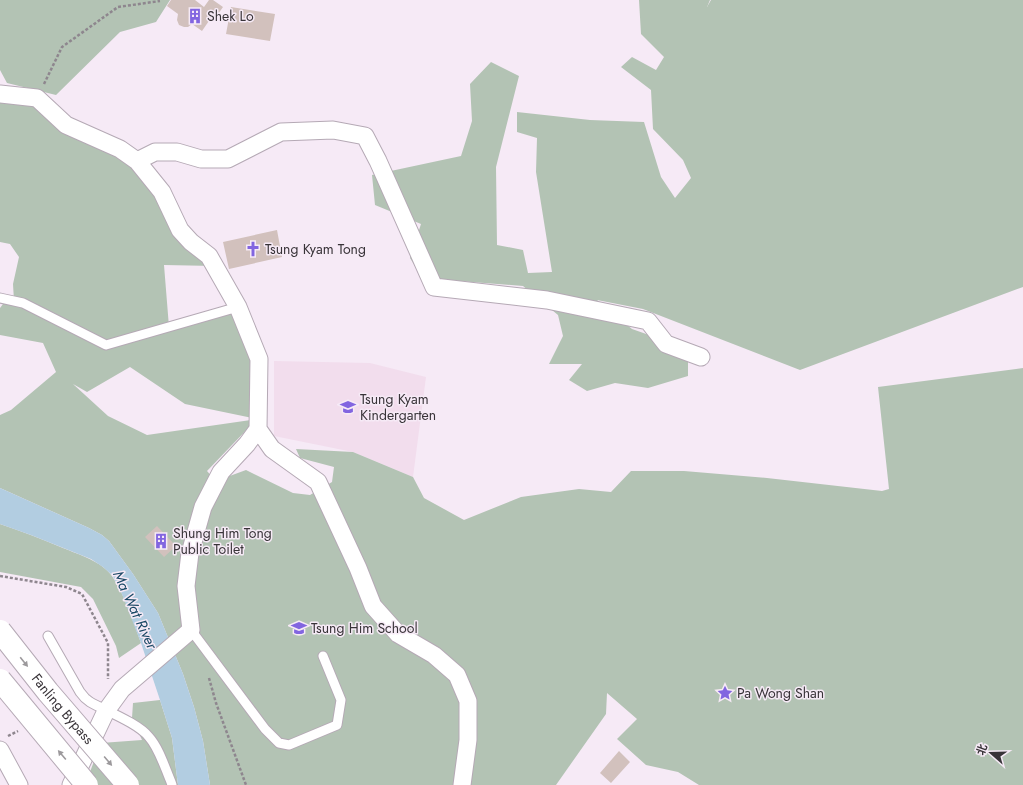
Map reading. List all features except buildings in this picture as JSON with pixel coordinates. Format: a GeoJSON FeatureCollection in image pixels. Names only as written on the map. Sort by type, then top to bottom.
{"type":"FeatureCollection","features":[{"type":"Feature","properties":{"kind":"highway","name":"Fanling Bypass"},"geometry":{"type":"LineString","coordinates":[[0,631],[48,692],[128,785]]}},
{"type":"Feature","properties":{"kind":"highway"},"geometry":{"type":"LineString","coordinates":[[0,680],[87,785]]}},
{"type":"Feature","properties":{"kind":"street"},"geometry":{"type":"LineString","coordinates":[[0,94],[37,98],[66,125],[120,149],[137,161],[162,192],[180,230],[191,242],[209,256],[238,308],[259,359],[258,429],[248,444],[221,472],[203,507],[190,553],[186,586],[187,634],[122,689],[106,711],[71,785]]}},
{"type":"Feature","properties":{"kind":"street"},"geometry":{"type":"LineString","coordinates":[[137,161],[155,152],[177,152],[200,159],[228,159],[281,132],[333,130],[365,136],[378,161],[434,286],[547,300],[648,321],[666,344],[701,357]]}},
{"type":"Feature","properties":{"kind":"street"},"geometry":{"type":"LineString","coordinates":[[258,429],[272,449],[318,482],[358,568],[373,606],[398,634],[434,655],[457,675],[468,700],[468,740],[462,785]]}},
{"type":"Feature","properties":{"kind":"street"},"geometry":{"type":"LineString","coordinates":[[0,750],[19,785]]}},
{"type":"Feature","properties":{"kind":"lane"},"geometry":{"type":"LineString","coordinates":[[0,298],[23,303],[106,345],[238,308]]}},
{"type":"Feature","properties":{"kind":"lane"},"geometry":{"type":"LineString","coordinates":[[187,634],[265,729],[279,743],[289,745],[337,725],[341,700],[323,656]]}},
{"type":"Feature","properties":{"kind":"lane"},"geometry":{"type":"LineString","coordinates":[[48,636],[82,695],[90,702],[143,730],[149,736],[154,743],[172,785]]}},
{"type":"Feature","properties":{"kind":"path"},"geometry":{"type":"LineString","coordinates":[[37,98],[62,47],[118,7],[160,1]]}},
{"type":"Feature","properties":{"kind":"path"},"geometry":{"type":"LineString","coordinates":[[0,576],[66,587],[82,594],[108,643],[108,679]]}},
{"type":"Feature","properties":{"kind":"path"},"geometry":{"type":"LineString","coordinates":[[208,674],[216,703],[246,785]]}},
{"type":"Feature","properties":{"kind":"shaded area","name":"Tsung Kyam Kindergarten"},"geometry":{"type":"Polygon","coordinates":[[[274,361],[370,363],[426,377],[413,477],[353,452],[274,436],[274,361]]]}},
{"type":"Feature","properties":{"kind":"green space"},"geometry":{"type":"Polygon","coordinates":[[[0,0],[170,0],[156,22],[120,32],[56,95],[7,83],[0,70],[0,0]]]}},
{"type":"Feature","properties":{"kind":"green space"},"geometry":{"type":"Polygon","coordinates":[[[639,0],[710,0],[707,7],[711,0],[1023,0],[1023,287],[800,370],[643,309],[597,300],[632,329],[649,335],[688,360],[688,376],[648,388],[615,383],[587,391],[569,380],[582,364],[549,364],[563,336],[558,315],[523,286],[423,279],[410,258],[421,224],[375,205],[372,175],[461,156],[472,121],[470,84],[491,62],[519,76],[496,167],[497,245],[523,250],[528,273],[552,272],[536,172],[537,138],[517,132],[517,112],[590,120],[644,122],[661,177],[675,198],[691,178],[683,160],[653,129],[651,90],[621,67],[632,57],[656,70],[664,57],[641,34],[639,0]]]}},
{"type":"Feature","properties":{"kind":"green space"},"geometry":{"type":"Polygon","coordinates":[[[0,94],[37,98],[137,161],[215,266],[164,265],[169,327],[238,307],[259,359],[258,418],[207,471],[216,481],[246,470],[293,493],[310,495],[332,482],[334,467],[300,458],[296,449],[353,452],[413,477],[424,498],[464,520],[521,497],[579,489],[611,492],[631,471],[684,471],[767,478],[882,491],[889,489],[878,387],[1023,368],[1023,785],[699,785],[678,772],[646,765],[617,739],[637,719],[607,693],[606,714],[556,785],[210,785],[203,741],[183,674],[158,613],[133,574],[109,541],[102,535],[0,488],[0,415],[11,410],[56,372],[43,343],[0,335],[0,308],[6,300],[14,301],[13,284],[19,257],[10,244],[0,242],[0,94]],[[130,367],[87,392],[73,384],[108,416],[147,435],[257,419],[185,404],[130,367]]]}},
{"type":"Feature","properties":{"kind":"green space"},"geometry":{"type":"Polygon","coordinates":[[[0,524],[32,535],[83,556],[102,566],[117,583],[141,643],[119,658],[116,646],[93,599],[81,587],[0,572],[0,524]]]}},
{"type":"Feature","properties":{"kind":"green space"},"geometry":{"type":"Polygon","coordinates":[[[160,700],[172,738],[178,785],[85,785],[101,743],[142,740],[132,718],[133,703],[160,700]]]}},
{"type":"Feature","properties":{"kind":"water","name":"Ma Wat River"},"geometry":{"type":"Polygon","coordinates":[[[0,488],[102,535],[109,541],[133,574],[158,613],[183,674],[203,741],[210,785],[178,785],[172,738],[141,643],[120,589],[112,575],[91,559],[0,524],[0,488]]]}},
{"type":"Feature","properties":{"kind":"place","name":"Shek Lo"},"geometry":{"type":"Point","coordinates":[195,16]}},
{"type":"Feature","properties":{"kind":"place","name":"Tsung Kyam Tong"},"geometry":{"type":"Point","coordinates":[253,249]}},
{"type":"Feature","properties":{"kind":"place","name":"Tsung Kyam Kindergarten"},"geometry":{"type":"Point","coordinates":[348,407]}},
{"type":"Feature","properties":{"kind":"place","name":"Shung Him Tong Public Toilet"},"geometry":{"type":"Point","coordinates":[161,541]}},
{"type":"Feature","properties":{"kind":"place","name":"Tsung Him School"},"geometry":{"type":"Point","coordinates":[299,628]}},
{"type":"Feature","properties":{"kind":"place","name":"Pa Wong Shan"},"geometry":{"type":"Point","coordinates":[725,693]}}]}
